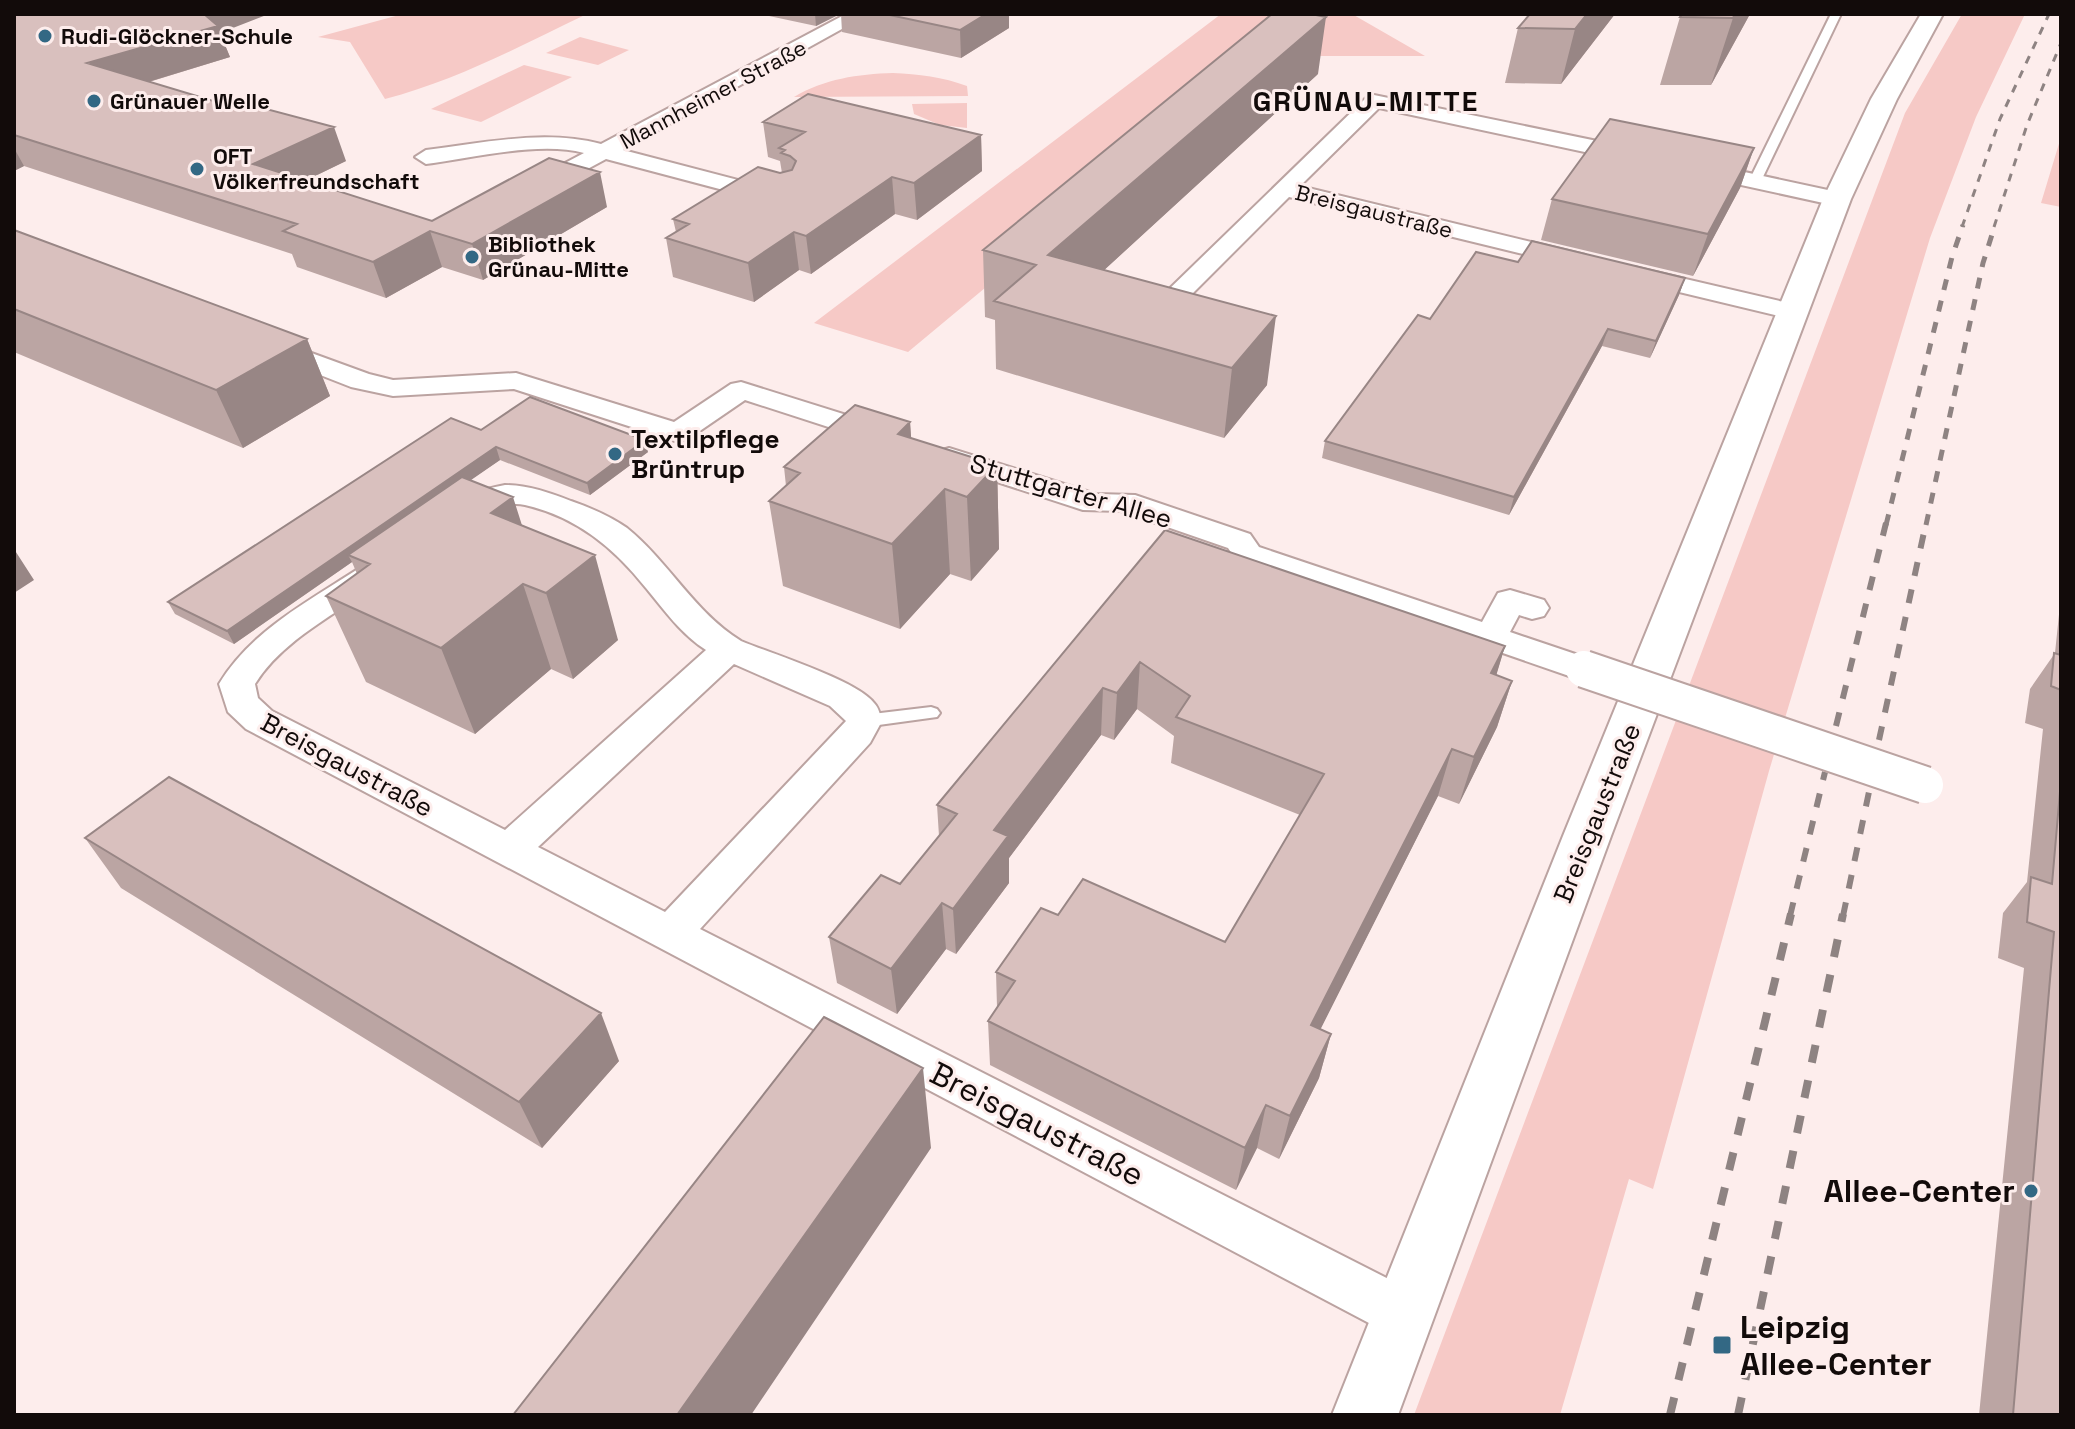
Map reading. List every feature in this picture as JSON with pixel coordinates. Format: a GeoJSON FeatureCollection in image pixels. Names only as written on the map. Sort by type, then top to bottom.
{"type":"FeatureCollection","features":[{"type":"Feature","properties":{"kind":"street","name":"Mannheimer Straße"},"geometry":{"type":"LineString","coordinates":[[514,200],[860,14]]}},
{"type":"Feature","properties":{"kind":"street","name":"Breisgaustraße"},"geometry":{"type":"LineString","coordinates":[[1365,1415],[1837,199],[1884,99],[1932,14]]}},
{"type":"Feature","properties":{"kind":"street","name":"Breisgaustraße"},"geometry":{"type":"LineString","coordinates":[[1172,300],[1374,101],[1837,199]]}},
{"type":"Feature","properties":{"kind":"street","name":"Mannheimer Straße"},"geometry":{"type":"LineString","coordinates":[[426,157],[542,143],[577,144],[608,150]]}},
{"type":"Feature","properties":{"kind":"street"},"geometry":{"type":"LineString","coordinates":[[608,150],[786,200]]}},
{"type":"Feature","properties":{"kind":"street","name":"Breisgaustraße"},"geometry":{"type":"LineString","coordinates":[[1284,189],[1792,311]]}},
{"type":"Feature","properties":{"kind":"street","name":"Stuttgarter Allee"},"geometry":{"type":"LineString","coordinates":[[245,336],[361,381],[393,388],[516,381],[678,433],[741,390],[1094,503],[1124,502],[1239,541],[1248,554],[1584,669],[1735,732],[1943,791]]}},
{"type":"Feature","properties":{"kind":"street"},"geometry":{"type":"LineString","coordinates":[[431,533],[476,503],[505,494],[534,497],[580,515],[621,540],[692,621],[729,649],[843,697],[861,711],[864,721],[857,734],[671,933]]}},
{"type":"Feature","properties":{"kind":"street","name":"Breisgaustraße"},"geometry":{"type":"LineString","coordinates":[[394,559],[282,637],[248,665],[237,684],[241,703],[259,720],[1404,1314]]}},
{"type":"Feature","properties":{"kind":"street"},"geometry":{"type":"LineString","coordinates":[[1490,638],[1510,601],[1532,608]]}},
{"type":"Feature","properties":{"kind":"street"},"geometry":{"type":"LineString","coordinates":[[509,850],[729,649]]}},
{"type":"Feature","properties":{"kind":"lane"},"geometry":{"type":"LineString","coordinates":[[1755,181],[1836,14]]}},
{"type":"Feature","properties":{"kind":"lane"},"geometry":{"type":"LineString","coordinates":[[864,721],[931,713]]}},
{"type":"Feature","properties":{"kind":"shaded area"},"geometry":{"type":"Polygon","coordinates":[[[403,14],[587,14],[463,72],[385,99],[350,42],[318,37],[403,14]]]}},
{"type":"Feature","properties":{"kind":"shaded area"},"geometry":{"type":"Polygon","coordinates":[[[1221,14],[1352,14],[1425,56],[1264,56],[908,352],[814,323],[1221,14]]]}},
{"type":"Feature","properties":{"kind":"shaded area"},"geometry":{"type":"Polygon","coordinates":[[[1962,14],[2025,14],[1976,117],[1930,238],[1769,771],[1653,1189],[1629,1179],[1560,1415],[1414,1415],[1905,113],[1962,14]]]}},
{"type":"Feature","properties":{"kind":"shaded area"},"geometry":{"type":"Polygon","coordinates":[[[580,37],[629,50],[598,65],[546,53],[580,37]]]}},
{"type":"Feature","properties":{"kind":"shaded area"},"geometry":{"type":"Polygon","coordinates":[[[524,65],[572,77],[481,122],[431,109],[524,65]]]}},
{"type":"Feature","properties":{"kind":"shaded area"},"geometry":{"type":"Polygon","coordinates":[[[893,73],[930,76],[958,83],[967,86],[968,96],[794,97],[842,79],[893,73]]]}},
{"type":"Feature","properties":{"kind":"shaded area"},"geometry":{"type":"Polygon","coordinates":[[[967,103],[967,128],[940,125],[914,114],[912,104],[967,103]]]}},
{"type":"Feature","properties":{"kind":"shaded area"},"geometry":{"type":"Polygon","coordinates":[[[2061,137],[2061,207],[2041,203],[2061,137]]]}},
{"type":"Feature","properties":{"kind":"building"},"geometry":{"type":"Polygon","coordinates":[[[14,14],[204,14],[218,26],[87,63],[240,109],[251,105],[334,127],[253,164],[432,221],[549,158],[600,172],[472,244],[430,231],[373,262],[283,231],[297,224],[14,135],[14,14]]]}},
{"type":"Feature","properties":{"kind":"building"},"geometry":{"type":"Polygon","coordinates":[[[885,14],[986,14],[960,30],[885,14]]]}},
{"type":"Feature","properties":{"kind":"building"},"geometry":{"type":"Polygon","coordinates":[[[1272,14],[1326,17],[1048,255],[1276,316],[1232,368],[994,301],[1036,265],[983,250],[1272,14]]]}},
{"type":"Feature","properties":{"kind":"building"},"geometry":{"type":"Polygon","coordinates":[[[1530,14],[1587,14],[1575,29],[1518,28],[1530,14]]]}},
{"type":"Feature","properties":{"kind":"building"},"geometry":{"type":"Polygon","coordinates":[[[1682,14],[1735,14],[1733,18],[1680,17],[1682,14]]]}},
{"type":"Feature","properties":{"kind":"building"},"geometry":{"type":"Polygon","coordinates":[[[808,94],[981,135],[914,183],[892,177],[806,236],[794,232],[748,263],[666,238],[689,224],[673,219],[758,167],[780,173],[792,170],[796,161],[781,153],[785,150],[779,148],[805,132],[763,122],[808,94]]]}},
{"type":"Feature","properties":{"kind":"building"},"geometry":{"type":"Polygon","coordinates":[[[1610,119],[1754,148],[1708,234],[1552,199],[1610,119]]]}},
{"type":"Feature","properties":{"kind":"building"},"geometry":{"type":"Polygon","coordinates":[[[14,230],[307,339],[216,390],[14,309],[14,230]]]}},
{"type":"Feature","properties":{"kind":"building"},"geometry":{"type":"Polygon","coordinates":[[[1532,241],[1685,278],[1656,341],[1608,329],[1514,497],[1325,441],[1418,315],[1430,319],[1476,252],[1518,262],[1532,241]]]}},
{"type":"Feature","properties":{"kind":"building"},"geometry":{"type":"Polygon","coordinates":[[[530,397],[645,440],[587,483],[496,447],[227,631],[168,602],[451,418],[481,430],[530,397]]]}},
{"type":"Feature","properties":{"kind":"building"},"geometry":{"type":"Polygon","coordinates":[[[855,405],[910,422],[898,434],[997,465],[967,497],[945,489],[892,544],[769,501],[800,473],[784,467],[855,405]]]}},
{"type":"Feature","properties":{"kind":"building"},"geometry":{"type":"Polygon","coordinates":[[[462,477],[513,497],[491,513],[595,555],[546,593],[523,584],[441,648],[326,596],[370,564],[348,555],[462,477]]]}},
{"type":"Feature","properties":{"kind":"building"},"geometry":{"type":"Polygon","coordinates":[[[1165,530],[1505,646],[1491,673],[1512,681],[1474,757],[1452,749],[1311,1025],[1331,1034],[1290,1116],[1266,1105],[1245,1148],[988,1021],[1015,981],[996,972],[1041,908],[1058,915],[1083,879],[1225,942],[1324,774],[1176,717],[1190,696],[1140,662],[1117,693],[1103,688],[994,830],[1008,836],[953,909],[942,903],[891,969],[829,937],[881,875],[900,884],[957,814],[937,805],[1165,530]]]}},
{"type":"Feature","properties":{"kind":"building"},"geometry":{"type":"Polygon","coordinates":[[[2054,653],[2061,655],[2061,690],[2051,686],[2054,653]]]}},
{"type":"Feature","properties":{"kind":"building"},"geometry":{"type":"Polygon","coordinates":[[[169,777],[601,1013],[519,1102],[85,838],[169,777]]]}},
{"type":"Feature","properties":{"kind":"building"},"geometry":{"type":"Polygon","coordinates":[[[2061,780],[2061,1415],[2013,1415],[2054,932],[2027,922],[2031,877],[2052,884],[2061,780]]]}},
{"type":"Feature","properties":{"kind":"building"},"geometry":{"type":"Polygon","coordinates":[[[824,1017],[923,1068],[677,1415],[513,1415],[824,1017]]]}},
{"type":"Feature","properties":{"kind":"railway"},"geometry":{"type":"LineString","coordinates":[[1962,227],[2000,119],[2049,14]]}},
{"type":"Feature","properties":{"kind":"railway"},"geometry":{"type":"LineString","coordinates":[[1994,227],[2027,125],[2061,43]]}},
{"type":"Feature","properties":{"kind":"railway"},"geometry":{"type":"LineString","coordinates":[[1886,525],[1952,257],[1963,225]]}},
{"type":"Feature","properties":{"kind":"railway"},"geometry":{"type":"LineString","coordinates":[[1926,525],[1983,263],[1995,225]]}},
{"type":"Feature","properties":{"kind":"railway"},"geometry":{"type":"LineString","coordinates":[[1836,726],[1886,523]]}},
{"type":"Feature","properties":{"kind":"railway"},"geometry":{"type":"LineString","coordinates":[[1879,740],[1926,523]]}},
{"type":"Feature","properties":{"kind":"railway"},"geometry":{"type":"LineString","coordinates":[[1790,916],[1825,772]]}},
{"type":"Feature","properties":{"kind":"railway"},"geometry":{"type":"LineString","coordinates":[[1843,916],[1870,787]]}},
{"type":"Feature","properties":{"kind":"railway"},"geometry":{"type":"LineString","coordinates":[[1670,1415],[1791,914]]}},
{"type":"Feature","properties":{"kind":"railway"},"geometry":{"type":"LineString","coordinates":[[1738,1415],[1843,914]]}},
{"type":"Feature","properties":{"kind":"place","name":"Rudi-Glöckner-Schule"},"geometry":{"type":"Point","coordinates":[45,36]}},
{"type":"Feature","properties":{"kind":"place","name":"Grünauer Welle"},"geometry":{"type":"Point","coordinates":[94,101]}},
{"type":"Feature","properties":{"kind":"place","name":"OFT Völkerfreundschaft"},"geometry":{"type":"Point","coordinates":[197,169]}},
{"type":"Feature","properties":{"kind":"place","name":"Bibliothek Grünau-Mitte"},"geometry":{"type":"Point","coordinates":[472,257]}},
{"type":"Feature","properties":{"kind":"place","name":"Textilpflege Brüntrup"},"geometry":{"type":"Point","coordinates":[615,454]}},
{"type":"Feature","properties":{"kind":"place","name":"Allee-Center"},"geometry":{"type":"Point","coordinates":[2031,1191]}},
{"type":"Feature","properties":{"kind":"place","name":"Leipzig Allee-Center"},"geometry":{"type":"Point","coordinates":[1722,1345]}},
{"type":"Feature","properties":{"kind":"district","name":"GRÜNAU-MITTE"},"geometry":{"type":"Point","coordinates":[1366,101]}}]}
